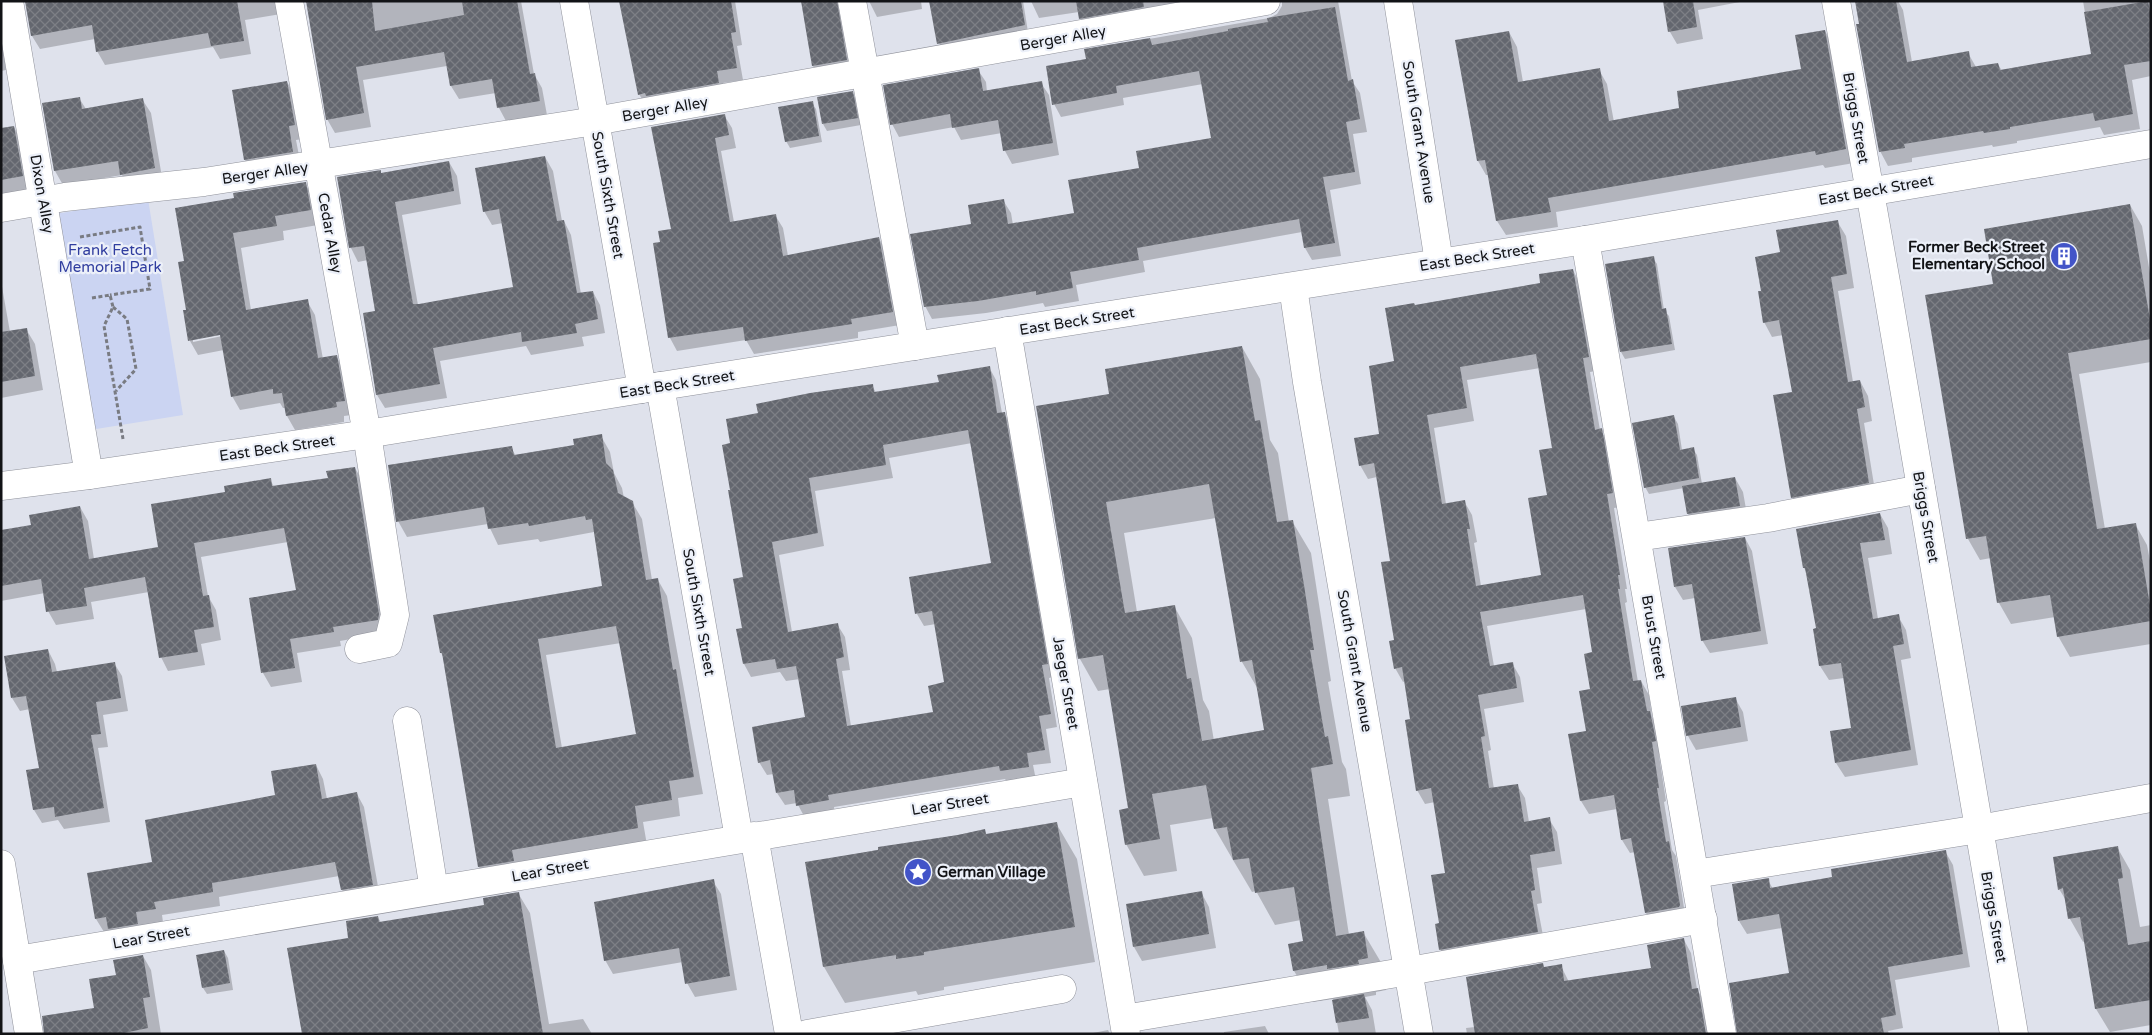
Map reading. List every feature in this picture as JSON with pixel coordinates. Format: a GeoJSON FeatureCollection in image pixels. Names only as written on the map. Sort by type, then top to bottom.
{"type":"FeatureCollection","features":[{"type":"Feature","properties":{"kind":"street","name":"Dixon Alley"},"geometry":{"type":"LineString","coordinates":[[9,1],[54,199],[89,475]]}},
{"type":"Feature","properties":{"kind":"street","name":"Cedar Alley"},"geometry":{"type":"LineString","coordinates":[[288,1],[367,434],[395,615],[388,643],[358,649]]}},
{"type":"Feature","properties":{"kind":"street","name":"South Sixth Street"},"geometry":{"type":"LineString","coordinates":[[574,1],[595,121],[789,1034]]}},
{"type":"Feature","properties":{"kind":"street"},"geometry":{"type":"LineString","coordinates":[[852,1],[914,346]]}},
{"type":"Feature","properties":{"kind":"street","name":"Berger Alley"},"geometry":{"type":"LineString","coordinates":[[1,208],[54,199],[204,182],[595,121],[1266,1]]}},
{"type":"Feature","properties":{"kind":"street","name":"South Grant Avenue"},"geometry":{"type":"LineString","coordinates":[[1398,1],[1439,262]]}},
{"type":"Feature","properties":{"kind":"street","name":"Briggs Street"},"geometry":{"type":"LineString","coordinates":[[1836,1],[1868,192],[1887,288],[2014,1034]]}},
{"type":"Feature","properties":{"kind":"street","name":"East Beck Street"},"geometry":{"type":"LineString","coordinates":[[1,486],[128,470],[367,434],[651,387],[1294,287],[1439,262],[1585,240],[2151,144]]}},
{"type":"Feature","properties":{"kind":"street","name":"Brust Street"},"geometry":{"type":"LineString","coordinates":[[1585,240],[1722,1034]]}},
{"type":"Feature","properties":{"kind":"street","name":"South Grant Avenue"},"geometry":{"type":"LineString","coordinates":[[1294,287],[1309,392],[1419,1034]]}},
{"type":"Feature","properties":{"kind":"street","name":"Jaeger Street"},"geometry":{"type":"LineString","coordinates":[[1007,332],[1125,1026]]}},
{"type":"Feature","properties":{"kind":"street"},"geometry":{"type":"LineString","coordinates":[[1637,537],[1768,518],[1921,489]]}},
{"type":"Feature","properties":{"kind":"street"},"geometry":{"type":"LineString","coordinates":[[407,721],[434,890]]}},
{"type":"Feature","properties":{"kind":"street","name":"Lear Street"},"geometry":{"type":"LineString","coordinates":[[17,960],[1084,782]]}},
{"type":"Feature","properties":{"kind":"street"},"geometry":{"type":"LineString","coordinates":[[1695,874],[2151,798]]}},
{"type":"Feature","properties":{"kind":"street"},"geometry":{"type":"LineString","coordinates":[[1,864],[29,1034]]}},
{"type":"Feature","properties":{"kind":"street"},"geometry":{"type":"LineString","coordinates":[[1125,1026],[1702,919]]}},
{"type":"Feature","properties":{"kind":"street"},"geometry":{"type":"LineString","coordinates":[[807,1034],[1062,989]]}},
{"type":"Feature","properties":{"kind":"path"},"geometry":{"type":"LineString","coordinates":[[54,199],[72,239],[140,227],[150,289],[82,300]]}},
{"type":"Feature","properties":{"kind":"path"},"geometry":{"type":"LineString","coordinates":[[110,295],[113,308],[127,319],[136,369],[116,392]]}},
{"type":"Feature","properties":{"kind":"path"},"geometry":{"type":"LineString","coordinates":[[113,308],[104,326],[128,470]]}},
{"type":"Feature","properties":{"kind":"green space","name":"Frank Fetch Memorial Park"},"geometry":{"type":"Polygon","coordinates":[[[148,199],[183,415],[90,430],[55,214],[148,199]]]}},
{"type":"Feature","properties":{"kind":"building"},"geometry":{"type":"Polygon","coordinates":[[[25,1],[237,1],[244,41],[211,46],[208,33],[96,52],[92,25],[31,36],[25,1]]]}},
{"type":"Feature","properties":{"kind":"building"},"geometry":{"type":"Polygon","coordinates":[[[306,1],[372,1],[375,31],[464,15],[462,1],[517,1],[530,74],[535,73],[540,101],[497,108],[492,79],[450,86],[444,52],[356,67],[364,113],[326,120],[306,1]]]}},
{"type":"Feature","properties":{"kind":"building"},"geometry":{"type":"Polygon","coordinates":[[[619,1],[731,1],[736,32],[731,33],[737,68],[717,71],[719,83],[646,96],[645,93],[638,95],[619,1]]]}},
{"type":"Feature","properties":{"kind":"building"},"geometry":{"type":"Polygon","coordinates":[[[801,1],[837,1],[847,60],[812,66],[801,1]]]}},
{"type":"Feature","properties":{"kind":"building"},"geometry":{"type":"Polygon","coordinates":[[[929,1],[1021,1],[1025,25],[937,44],[929,1]]]}},
{"type":"Feature","properties":{"kind":"building"},"geometry":{"type":"Polygon","coordinates":[[[1076,1],[1143,1],[1144,7],[1079,19],[1076,1]]]}},
{"type":"Feature","properties":{"kind":"building"},"geometry":{"type":"Polygon","coordinates":[[[1663,1],[1693,1],[1697,27],[1668,32],[1663,1]]]}},
{"type":"Feature","properties":{"kind":"building"},"geometry":{"type":"Polygon","coordinates":[[[1855,1],[1896,1],[1907,62],[1969,51],[1971,67],[1998,63],[2000,70],[2091,54],[2084,12],[2148,1],[2151,16],[2151,61],[2124,65],[2133,114],[2095,121],[2093,113],[2010,127],[2010,129],[1984,133],[1983,131],[1904,144],[1905,148],[1879,152],[1856,24],[1859,24],[1855,1]]]}},
{"type":"Feature","properties":{"kind":"building"},"geometry":{"type":"Polygon","coordinates":[[[1335,7],[1348,81],[1353,79],[1360,119],[1346,122],[1355,172],[1323,177],[1335,243],[1304,248],[1299,219],[1137,248],[1139,260],[1070,272],[1073,288],[1036,295],[1036,291],[978,301],[924,307],[910,234],[971,224],[968,205],[1004,199],[1008,224],[1074,213],[1068,180],[1139,168],[1136,151],[1211,138],[1199,71],[1116,86],[1117,93],[1052,105],[1046,66],[1086,59],[1084,49],[1150,38],[1152,45],[1268,22],[1267,18],[1335,7]]]}},
{"type":"Feature","properties":{"kind":"building"},"geometry":{"type":"Polygon","coordinates":[[[1825,30],[1846,149],[1816,155],[1815,151],[1548,198],[1551,212],[1496,221],[1485,160],[1477,161],[1455,40],[1509,31],[1518,82],[1600,68],[1609,121],[1679,108],[1677,91],[1801,69],[1795,35],[1825,30]]]}},
{"type":"Feature","properties":{"kind":"building"},"geometry":{"type":"Polygon","coordinates":[[[979,68],[983,91],[1042,81],[1053,143],[1003,151],[998,120],[952,128],[950,114],[890,125],[883,85],[979,68]]]}},
{"type":"Feature","properties":{"kind":"building"},"geometry":{"type":"Polygon","coordinates":[[[287,81],[295,125],[289,126],[293,152],[244,160],[232,90],[287,81]]]}},
{"type":"Feature","properties":{"kind":"building"},"geometry":{"type":"Polygon","coordinates":[[[853,91],[858,118],[822,124],[817,97],[853,91]]]}},
{"type":"Feature","properties":{"kind":"building"},"geometry":{"type":"Polygon","coordinates":[[[80,97],[82,109],[143,98],[155,168],[120,175],[118,161],[54,171],[42,103],[80,97]]]}},
{"type":"Feature","properties":{"kind":"building"},"geometry":{"type":"Polygon","coordinates":[[[813,101],[819,136],[785,142],[778,107],[813,101]]]}},
{"type":"Feature","properties":{"kind":"building"},"geometry":{"type":"Polygon","coordinates":[[[725,114],[729,135],[715,138],[730,222],[776,214],[783,256],[879,237],[893,312],[851,319],[852,324],[745,341],[743,327],[668,338],[653,243],[660,242],[658,231],[671,229],[651,127],[725,114]]]}},
{"type":"Feature","properties":{"kind":"building"},"geometry":{"type":"Polygon","coordinates":[[[14,126],[23,176],[1,180],[1,128],[14,126]]]}},
{"type":"Feature","properties":{"kind":"building"},"geometry":{"type":"Polygon","coordinates":[[[545,156],[557,221],[564,220],[577,293],[593,291],[598,319],[575,324],[577,333],[522,342],[521,332],[433,348],[440,384],[376,395],[363,313],[375,311],[364,246],[349,248],[337,177],[381,170],[381,173],[449,161],[454,191],[395,202],[413,304],[419,304],[513,287],[499,209],[483,212],[475,168],[545,156]]]}},
{"type":"Feature","properties":{"kind":"building"},"geometry":{"type":"Polygon","coordinates":[[[306,182],[311,210],[275,216],[277,226],[233,233],[246,310],[308,299],[318,358],[337,355],[345,401],[336,402],[337,407],[286,416],[282,393],[273,394],[273,389],[231,397],[220,335],[188,341],[183,310],[186,310],[178,262],[184,261],[175,208],[234,198],[233,193],[306,182]]]}},
{"type":"Feature","properties":{"kind":"building"},"geometry":{"type":"Polygon","coordinates":[[[2130,204],[2151,325],[2151,339],[2068,353],[2097,529],[2136,523],[2151,611],[2151,621],[2057,637],[2050,595],[1997,603],[1986,536],[1966,539],[1925,295],[1993,284],[1984,229],[2130,204]]]}},
{"type":"Feature","properties":{"kind":"building"},"geometry":{"type":"Polygon","coordinates":[[[1838,220],[1847,274],[1831,277],[1848,382],[1860,380],[1865,407],[1857,409],[1869,483],[1791,498],[1773,395],[1792,392],[1779,320],[1763,323],[1758,291],[1761,291],[1755,257],[1780,252],[1776,230],[1838,220]]]}},
{"type":"Feature","properties":{"kind":"building"},"geometry":{"type":"Polygon","coordinates":[[[1654,256],[1662,309],[1666,308],[1672,344],[1620,352],[1605,264],[1654,256]]]}},
{"type":"Feature","properties":{"kind":"building"},"geometry":{"type":"Polygon","coordinates":[[[1573,269],[1589,357],[1583,358],[1595,430],[1602,428],[1613,493],[1607,494],[1620,575],[1618,575],[1620,589],[1618,589],[1633,681],[1641,680],[1647,711],[1650,711],[1656,741],[1652,742],[1659,788],[1657,788],[1666,842],[1669,841],[1680,905],[1679,907],[1645,913],[1631,838],[1621,840],[1614,795],[1580,801],[1568,734],[1586,731],[1579,691],[1590,689],[1584,654],[1592,652],[1583,595],[1480,612],[1490,666],[1513,662],[1517,688],[1478,695],[1485,736],[1481,737],[1489,788],[1518,784],[1524,822],[1550,817],[1555,851],[1530,855],[1535,890],[1531,891],[1538,932],[1439,950],[1435,924],[1439,923],[1431,875],[1445,873],[1431,788],[1416,791],[1405,720],[1410,719],[1402,667],[1394,669],[1389,641],[1394,640],[1381,562],[1390,561],[1374,463],[1359,466],[1354,438],[1379,434],[1369,366],[1394,361],[1385,308],[1414,303],[1415,305],[1540,283],[1539,274],[1573,269]],[[1536,354],[1460,367],[1467,408],[1427,415],[1442,504],[1465,500],[1470,529],[1467,529],[1476,586],[1541,575],[1528,498],[1547,495],[1539,450],[1552,448],[1536,354]]]}},
{"type":"Feature","properties":{"kind":"building"},"geometry":{"type":"Polygon","coordinates":[[[27,328],[35,376],[1,382],[1,332],[27,328]]]}},
{"type":"Feature","properties":{"kind":"building"},"geometry":{"type":"Polygon","coordinates":[[[1242,346],[1255,421],[1260,420],[1277,522],[1293,520],[1314,650],[1310,650],[1325,737],[1328,736],[1333,764],[1311,768],[1336,936],[1364,931],[1368,958],[1358,960],[1359,964],[1327,969],[1327,965],[1293,971],[1288,944],[1303,941],[1294,887],[1255,893],[1249,858],[1233,860],[1227,827],[1214,829],[1206,785],[1152,794],[1160,839],[1125,845],[1119,810],[1128,808],[1103,655],[1078,659],[1036,406],[1109,394],[1105,369],[1242,346]],[[1209,484],[1106,502],[1125,613],[1175,605],[1187,679],[1191,678],[1202,741],[1264,730],[1252,660],[1240,662],[1209,484]]]}},
{"type":"Feature","properties":{"kind":"building"},"geometry":{"type":"Polygon","coordinates":[[[990,366],[997,413],[1005,412],[1048,664],[1042,665],[1051,714],[1039,716],[1045,750],[1027,753],[1029,767],[1000,771],[999,766],[828,795],[829,800],[796,806],[794,790],[776,793],[770,760],[758,763],[752,727],[805,717],[796,666],[777,669],[775,659],[743,664],[736,629],[742,628],[733,579],[743,577],[722,445],[730,443],[726,419],[758,413],[756,404],[810,393],[873,384],[874,392],[939,382],[937,375],[990,366]],[[968,430],[883,445],[886,465],[809,478],[818,533],[772,542],[788,632],[838,623],[844,657],[836,659],[847,726],[933,712],[928,686],[944,682],[932,611],[915,614],[909,577],[991,563],[968,430]]]}},
{"type":"Feature","properties":{"kind":"building"},"geometry":{"type":"Polygon","coordinates":[[[1674,415],[1680,450],[1694,447],[1699,478],[1644,488],[1632,423],[1674,415]]]}},
{"type":"Feature","properties":{"kind":"building"},"geometry":{"type":"Polygon","coordinates":[[[602,434],[606,463],[613,470],[618,493],[633,501],[646,580],[658,578],[673,670],[676,669],[694,777],[669,781],[672,800],[635,806],[638,828],[512,850],[514,861],[478,867],[442,653],[440,653],[433,615],[602,586],[592,519],[586,520],[585,516],[529,526],[528,523],[488,529],[484,507],[396,522],[388,465],[512,446],[514,455],[574,445],[573,439],[602,434]],[[616,626],[538,639],[556,748],[636,734],[616,626]]]}},
{"type":"Feature","properties":{"kind":"building"},"geometry":{"type":"Polygon","coordinates":[[[355,467],[379,614],[378,620],[333,627],[334,632],[290,639],[295,668],[261,673],[249,598],[296,590],[284,528],[194,543],[203,596],[209,595],[214,627],[194,630],[198,652],[159,658],[145,577],[84,588],[87,606],[46,612],[41,579],[1,586],[1,530],[31,525],[29,515],[80,506],[89,559],[158,547],[151,504],[225,492],[224,486],[271,478],[272,486],[328,478],[326,471],[355,467]]]}},
{"type":"Feature","properties":{"kind":"building"},"geometry":{"type":"Polygon","coordinates":[[[1735,477],[1740,506],[1687,514],[1682,486],[1735,477]]]}},
{"type":"Feature","properties":{"kind":"building"},"geometry":{"type":"Polygon","coordinates":[[[1880,513],[1885,540],[1860,543],[1873,619],[1899,614],[1904,644],[1893,646],[1911,750],[1835,763],[1830,731],[1851,728],[1841,663],[1819,666],[1813,629],[1816,628],[1796,529],[1880,513]]]}},
{"type":"Feature","properties":{"kind":"building"},"geometry":{"type":"Polygon","coordinates":[[[1745,537],[1761,631],[1701,641],[1692,584],[1674,587],[1668,548],[1745,537]]]}},
{"type":"Feature","properties":{"kind":"building"},"geometry":{"type":"Polygon","coordinates":[[[48,649],[52,672],[115,662],[121,698],[96,702],[101,734],[91,735],[104,808],[55,817],[54,807],[33,810],[26,770],[39,768],[26,696],[11,698],[4,656],[48,649]]]}},
{"type":"Feature","properties":{"kind":"building"},"geometry":{"type":"Polygon","coordinates":[[[1736,697],[1741,727],[1686,736],[1681,706],[1736,697]]]}},
{"type":"Feature","properties":{"kind":"building"},"geometry":{"type":"Polygon","coordinates":[[[316,764],[322,799],[357,792],[373,885],[341,890],[335,862],[212,883],[213,892],[154,902],[156,909],[136,912],[138,924],[108,929],[106,917],[95,919],[87,873],[152,862],[145,820],[275,795],[271,771],[316,764]]]}},
{"type":"Feature","properties":{"kind":"building"},"geometry":{"type":"Polygon","coordinates":[[[1057,822],[1075,927],[924,952],[924,955],[896,959],[896,955],[823,967],[805,862],[878,850],[878,847],[985,829],[986,834],[1057,822]]]}},
{"type":"Feature","properties":{"kind":"building"},"geometry":{"type":"Polygon","coordinates":[[[2118,846],[2123,878],[2118,879],[2128,945],[2151,941],[2151,1000],[2095,1009],[2080,917],[2068,919],[2063,888],[2058,890],[2053,857],[2118,846]]]}},
{"type":"Feature","properties":{"kind":"building"},"geometry":{"type":"Polygon","coordinates":[[[1946,850],[1963,954],[1888,967],[1896,1015],[1881,1018],[1884,1034],[1737,1034],[1729,983],[1789,973],[1779,914],[1738,921],[1732,884],[1769,878],[1770,888],[1832,877],[1831,869],[1946,850]]]}},
{"type":"Feature","properties":{"kind":"building"},"geometry":{"type":"Polygon","coordinates":[[[714,879],[730,976],[685,984],[679,948],[604,961],[594,902],[714,879]]]}},
{"type":"Feature","properties":{"kind":"building"},"geometry":{"type":"Polygon","coordinates":[[[1202,891],[1209,934],[1133,947],[1126,904],[1202,891]]]}},
{"type":"Feature","properties":{"kind":"building"},"geometry":{"type":"Polygon","coordinates":[[[519,892],[543,1034],[302,1034],[287,948],[348,938],[346,921],[378,916],[379,922],[484,905],[483,898],[519,892]]]}},
{"type":"Feature","properties":{"kind":"building"},"geometry":{"type":"Polygon","coordinates":[[[1684,938],[1692,989],[1698,988],[1706,1034],[1475,1034],[1466,977],[1543,963],[1544,967],[1562,964],[1564,981],[1651,968],[1647,945],[1684,938]]]}},
{"type":"Feature","properties":{"kind":"building"},"geometry":{"type":"Polygon","coordinates":[[[224,950],[230,983],[202,988],[196,955],[224,950]]]}},
{"type":"Feature","properties":{"kind":"building"},"geometry":{"type":"Polygon","coordinates":[[[143,955],[150,997],[143,998],[148,1028],[119,1034],[44,1034],[42,1016],[94,1008],[89,979],[116,975],[113,960],[143,955]]]}},
{"type":"Feature","properties":{"kind":"building"},"geometry":{"type":"Polygon","coordinates":[[[1364,994],[1369,1018],[1336,1023],[1332,1000],[1364,994]]]}},
{"type":"Feature","properties":{"kind":"place","name":"Former Beck Street Elementary School"},"geometry":{"type":"Point","coordinates":[2064,256]}},
{"type":"Feature","properties":{"kind":"place","name":"German Village"},"geometry":{"type":"Point","coordinates":[918,872]}}]}
